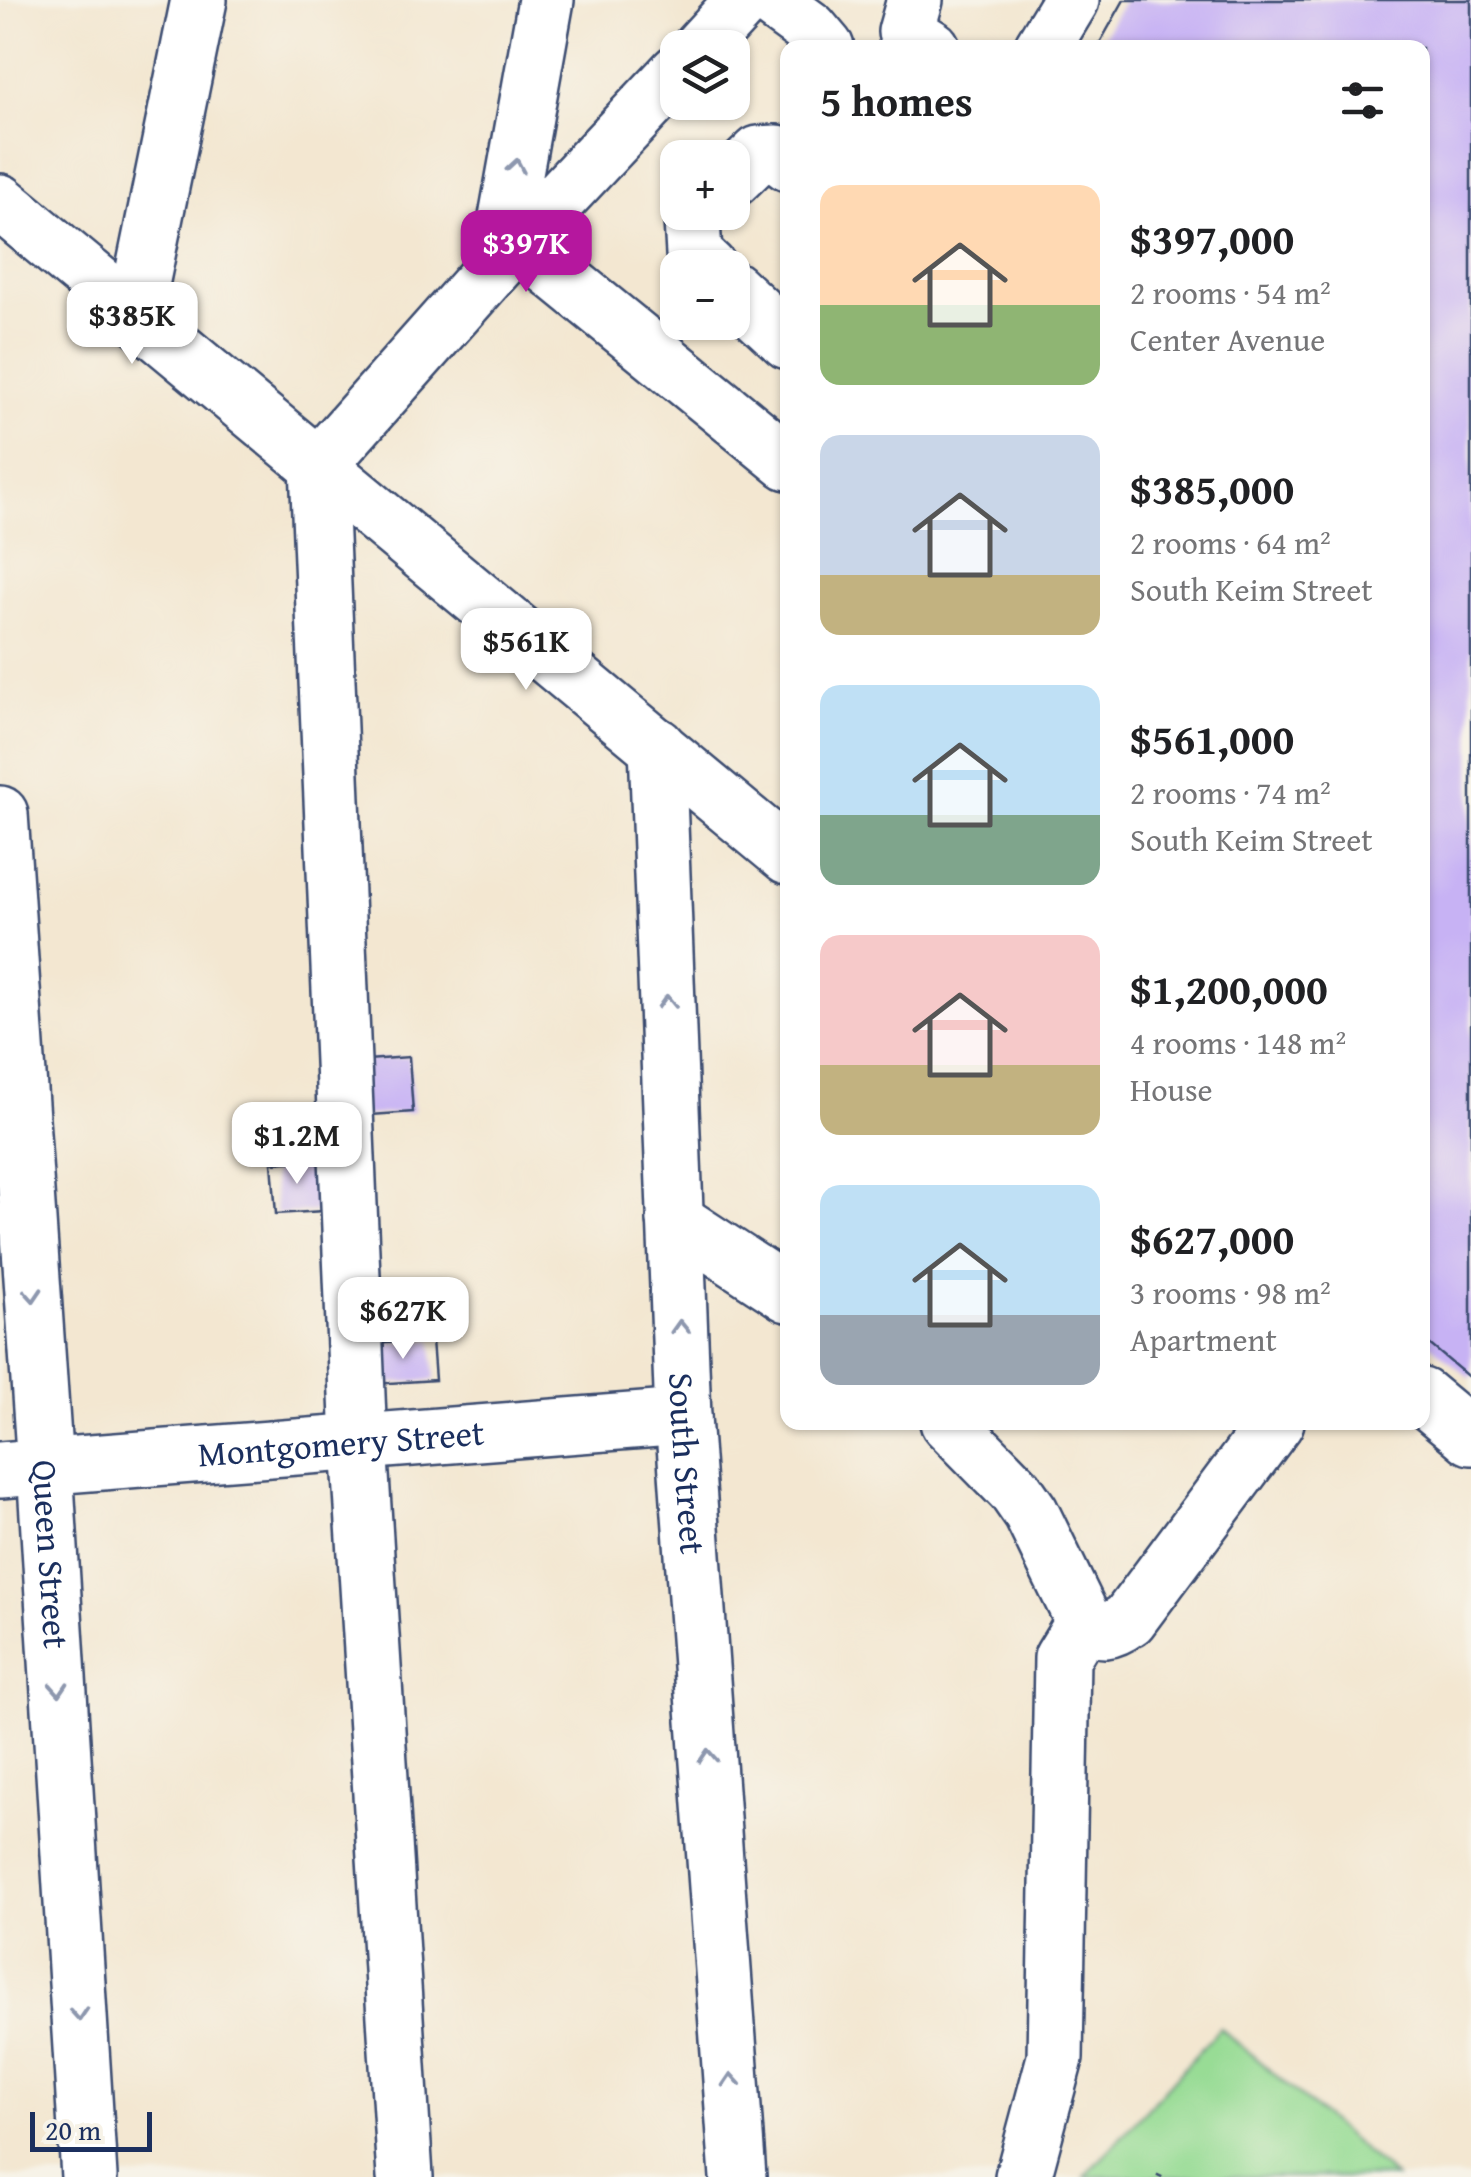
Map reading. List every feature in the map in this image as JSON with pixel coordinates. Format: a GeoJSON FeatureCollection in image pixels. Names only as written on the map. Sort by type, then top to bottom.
{"type":"FeatureCollection","features":[{"type":"Feature","properties":{"kind":"street"},"geometry":{"type":"LineString","coordinates":[[136,314],[199,0]]}},
{"type":"Feature","properties":{"kind":"street"},"geometry":{"type":"LineString","coordinates":[[508,252],[546,0]]}},
{"type":"Feature","properties":{"kind":"street"},"geometry":{"type":"LineString","coordinates":[[716,30],[744,0]]}},
{"type":"Feature","properties":{"kind":"street"},"geometry":{"type":"LineString","coordinates":[[770,0],[819,40]]}},
{"type":"Feature","properties":{"kind":"street"},"geometry":{"type":"LineString","coordinates":[[915,0],[906,32],[919,40]]}},
{"type":"Feature","properties":{"kind":"street"},"geometry":{"type":"LineString","coordinates":[[1047,40],[1071,0]]}},
{"type":"Feature","properties":{"kind":"street"},"geometry":{"type":"LineString","coordinates":[[405,2177],[359,1443],[318,466],[508,252],[660,91]]}},
{"type":"Feature","properties":{"kind":"street"},"geometry":{"type":"LineString","coordinates":[[750,163],[759,154],[780,155]]}},
{"type":"Feature","properties":{"kind":"street"},"geometry":{"type":"LineString","coordinates":[[0,202],[780,849]]}},
{"type":"Feature","properties":{"kind":"street"},"geometry":{"type":"LineString","coordinates":[[508,252],[780,456]]}},
{"type":"Feature","properties":{"kind":"street"},"geometry":{"type":"LineString","coordinates":[[750,306],[780,334]]}},
{"type":"Feature","properties":{"kind":"street","name":"South Street"},"geometry":{"type":"LineString","coordinates":[[657,746],[683,1417],[738,2177]]}},
{"type":"Feature","properties":{"kind":"street","name":"Queen Street"},"geometry":{"type":"LineString","coordinates":[[0,814],[22,1469],[89,2177]]}},
{"type":"Feature","properties":{"kind":"street"},"geometry":{"type":"LineString","coordinates":[[675,1220],[780,1289]]}},
{"type":"Feature","properties":{"kind":"street"},"geometry":{"type":"LineString","coordinates":[[1430,1403],[1471,1437]]}},
{"type":"Feature","properties":{"kind":"street","name":"Montgomery Street"},"geometry":{"type":"LineString","coordinates":[[22,1469],[683,1417]]}},
{"type":"Feature","properties":{"kind":"street"},"geometry":{"type":"LineString","coordinates":[[956,1430],[1015,1490],[1031,1512],[1084,1622],[1098,1631],[1113,1631],[1129,1619],[1270,1430]]}},
{"type":"Feature","properties":{"kind":"street"},"geometry":{"type":"LineString","coordinates":[[1023,2177],[1055,2058],[1062,1658],[1084,1622]]}},
{"type":"Feature","properties":{"kind":"green space"},"geometry":{"type":"Polygon","coordinates":[[[1220,2028],[1395,2177],[1085,2177],[1220,2028]]]}},
{"type":"Feature","properties":{"kind":"building"},"geometry":{"type":"Polygon","coordinates":[[[1124,0],[1471,0],[1471,1379],[1430,1345],[1430,40],[1102,40],[1124,0]]]}},
{"type":"Feature","properties":{"kind":"building"},"geometry":{"type":"Polygon","coordinates":[[[409,1057],[413,1112],[357,1116],[353,1061],[409,1057]]]}},
{"type":"Feature","properties":{"kind":"building"},"geometry":{"type":"Polygon","coordinates":[[[319,1160],[323,1211],[276,1214],[272,1163],[319,1160]]]}},
{"type":"Feature","properties":{"kind":"building"},"geometry":{"type":"Polygon","coordinates":[[[432,1340],[435,1380],[374,1384],[372,1344],[432,1340]]]}}]}
